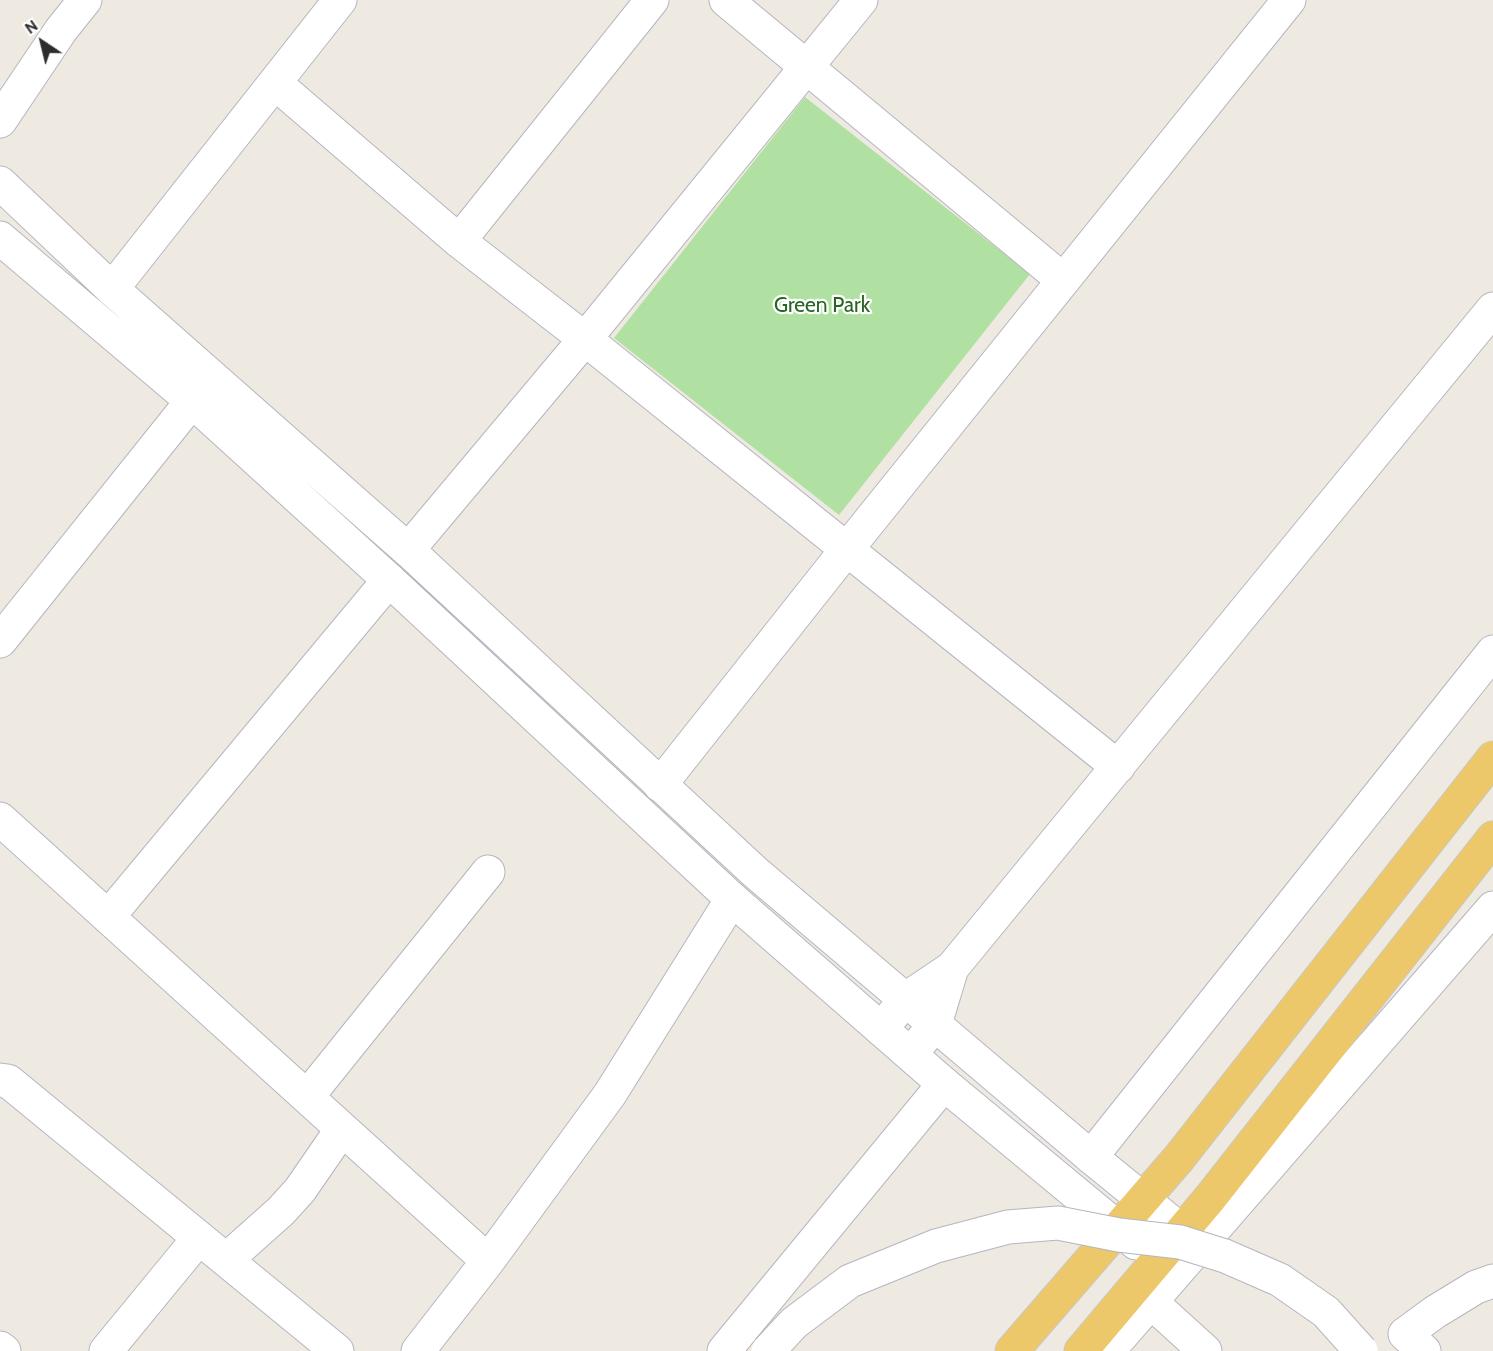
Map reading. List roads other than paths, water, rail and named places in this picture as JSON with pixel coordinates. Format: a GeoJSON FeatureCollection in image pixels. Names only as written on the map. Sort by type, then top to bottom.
{"type":"FeatureCollection","features":[{"type":"Feature","properties":{"kind":"highway"},"geometry":{"type":"LineString","coordinates":[[1012,1351],[1179,1158],[1493,758]]}},
{"type":"Feature","properties":{"kind":"highway"},"geometry":{"type":"LineString","coordinates":[[1081,1351],[1183,1232],[1493,838]]}},
{"type":"Feature","properties":{"kind":"street"},"geometry":{"type":"LineString","coordinates":[[0,121],[61,30],[85,0]]}},
{"type":"Feature","properties":{"kind":"street"},"geometry":{"type":"LineString","coordinates":[[112,289],[340,0]]}},
{"type":"Feature","properties":{"kind":"street"},"geometry":{"type":"LineString","coordinates":[[459,241],[652,0]]}},
{"type":"Feature","properties":{"kind":"street"},"geometry":{"type":"LineString","coordinates":[[726,0],[1063,280]]}},
{"type":"Feature","properties":{"kind":"street"},"geometry":{"type":"LineString","coordinates":[[408,550],[585,339],[808,68],[861,0]]}},
{"type":"Feature","properties":{"kind":"street"},"geometry":{"type":"LineString","coordinates":[[660,785],[1289,0]]}},
{"type":"Feature","properties":{"kind":"street"},"geometry":{"type":"LineString","coordinates":[[275,83],[459,241],[585,339],[1118,767]]}},
{"type":"Feature","properties":{"kind":"street"},"geometry":{"type":"LineString","coordinates":[[0,183],[112,289],[408,550],[755,872],[1142,1200],[1183,1232]]}},
{"type":"Feature","properties":{"kind":"street"},"geometry":{"type":"LineString","coordinates":[[0,238],[192,401],[389,580],[732,899],[944,1084],[1158,1261]]}},
{"type":"Feature","properties":{"kind":"street"},"geometry":{"type":"LineString","coordinates":[[880,1029],[906,999],[952,968],[1493,309]]}},
{"type":"Feature","properties":{"kind":"street"},"geometry":{"type":"LineString","coordinates":[[0,641],[192,401]]}},
{"type":"Feature","properties":{"kind":"street"},"geometry":{"type":"LineString","coordinates":[[108,917],[389,580]]}},
{"type":"Feature","properties":{"kind":"street"},"geometry":{"type":"LineString","coordinates":[[1091,1157],[1493,652]]}},
{"type":"Feature","properties":{"kind":"street"},"geometry":{"type":"LineString","coordinates":[[0,819],[488,1261]]}},
{"type":"Feature","properties":{"kind":"street"},"geometry":{"type":"LineString","coordinates":[[307,1097],[488,872]]}},
{"type":"Feature","properties":{"kind":"street"},"geometry":{"type":"LineString","coordinates":[[418,1351],[488,1261],[610,1094],[732,899],[755,872]]}},
{"type":"Feature","properties":{"kind":"street"},"geometry":{"type":"LineString","coordinates":[[1108,1351],[1493,908]]}},
{"type":"Feature","properties":{"kind":"street"},"geometry":{"type":"LineString","coordinates":[[911,1053],[935,1024],[952,968]]}},
{"type":"Feature","properties":{"kind":"street"},"geometry":{"type":"LineString","coordinates":[[0,1080],[8,1081],[337,1351]]}},
{"type":"Feature","properties":{"kind":"street"},"geometry":{"type":"LineString","coordinates":[[724,1351],[944,1084]]}},
{"type":"Feature","properties":{"kind":"street"},"geometry":{"type":"LineString","coordinates":[[226,1260],[281,1211],[300,1190],[342,1129]]}},
{"type":"Feature","properties":{"kind":"street"},"geometry":{"type":"LineString","coordinates":[[768,1351],[794,1323],[850,1281],[936,1246],[1008,1227],[1058,1223],[1119,1235],[1179,1242],[1225,1256],[1280,1280],[1334,1320],[1361,1351]]}},
{"type":"Feature","properties":{"kind":"street"},"geometry":{"type":"LineString","coordinates":[[106,1351],[198,1239]]}},
{"type":"Feature","properties":{"kind":"street"},"geometry":{"type":"LineString","coordinates":[[1424,1351],[1404,1334],[1476,1287],[1493,1281]]}},
{"type":"Feature","properties":{"kind":"street"},"geometry":{"type":"LineString","coordinates":[[1151,1302],[1205,1351]]}},
{"type":"Feature","properties":{"kind":"street"},"geometry":{"type":"LineString","coordinates":[[0,1348],[4,1351]]}},
{"type":"Feature","properties":{"kind":"park label","name":"Green Park"},"geometry":{"type":"Point","coordinates":[822,306]}}]}
